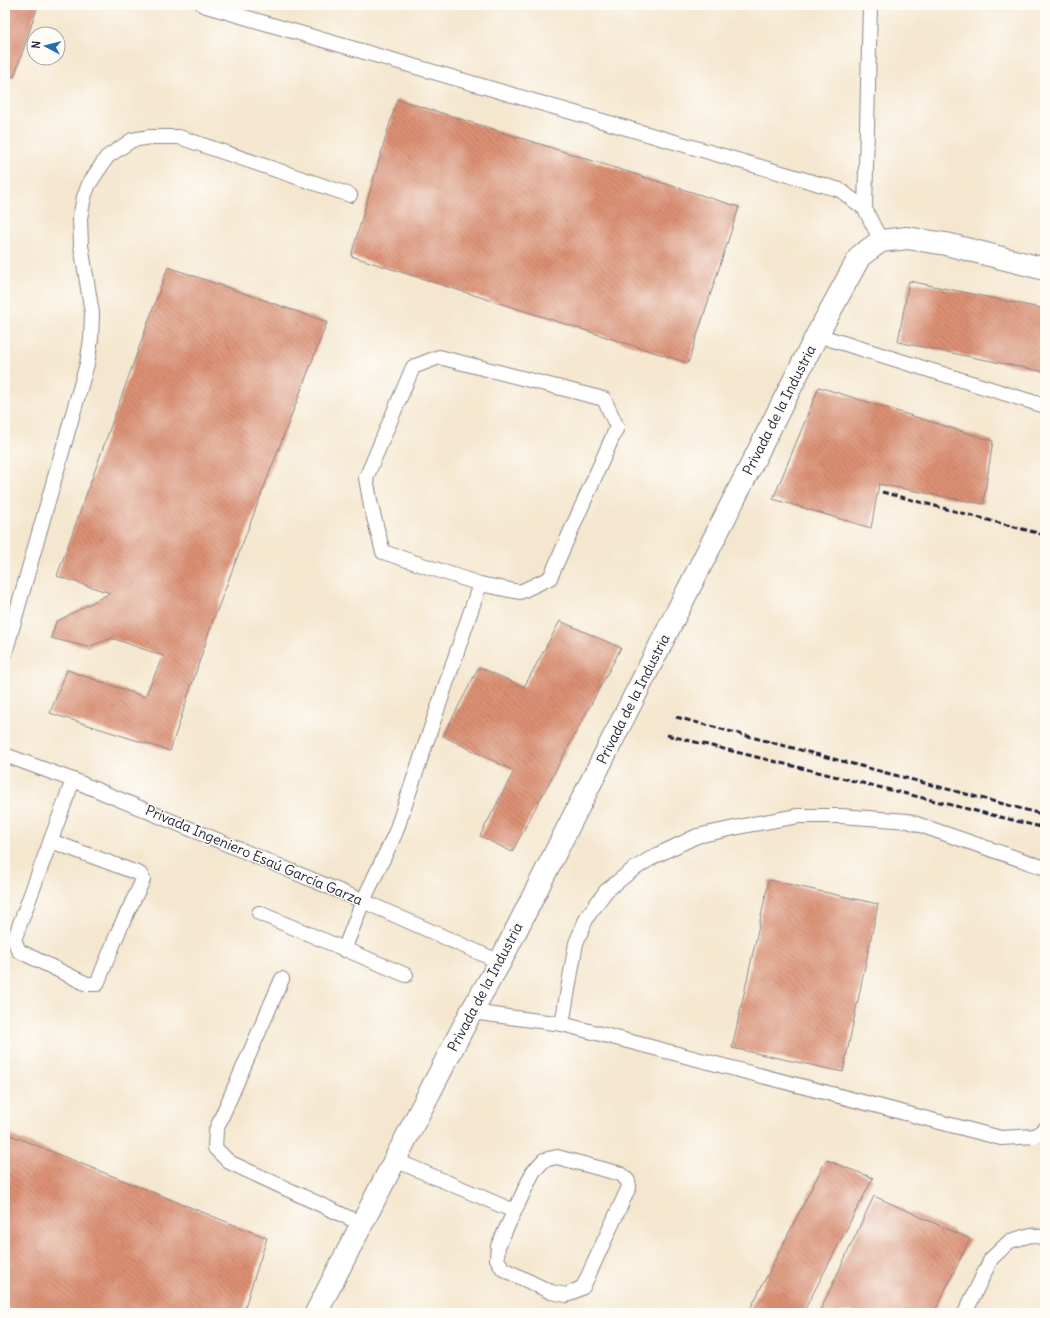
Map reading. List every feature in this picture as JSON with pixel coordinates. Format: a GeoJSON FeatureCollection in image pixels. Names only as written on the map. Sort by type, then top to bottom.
{"type":"FeatureCollection","features":[{"type":"Feature","properties":{"kind":"street","name":"Privada de la Industria"},"geometry":{"type":"LineString","coordinates":[[316,1313],[471,1012],[500,962],[817,335],[860,256],[881,241],[907,238],[946,244],[1045,269]]}},
{"type":"Feature","properties":{"kind":"lane"},"geometry":{"type":"LineString","coordinates":[[203,5],[840,190],[865,209],[881,241]]}},
{"type":"Feature","properties":{"kind":"lane"},"geometry":{"type":"LineString","coordinates":[[865,209],[870,5]]}},
{"type":"Feature","properties":{"kind":"lane"},"geometry":{"type":"LineString","coordinates":[[5,652],[87,364],[91,339],[92,313],[81,245],[80,218],[84,196],[89,184],[107,157],[132,140],[150,137],[179,138],[350,195]]}},
{"type":"Feature","properties":{"kind":"lane"},"geometry":{"type":"LineString","coordinates":[[817,335],[1045,406]]}},
{"type":"Feature","properties":{"kind":"lane"},"geometry":{"type":"LineString","coordinates":[[439,357],[604,399],[617,427],[550,578],[520,592],[480,584],[383,552],[367,485],[366,478],[413,367],[439,357]]}},
{"type":"Feature","properties":{"kind":"lane"},"geometry":{"type":"LineString","coordinates":[[344,950],[363,901],[395,834],[480,584]]}},
{"type":"Feature","properties":{"kind":"lane","name":"Privada Ingeniero Esaú García Garza"},"geometry":{"type":"LineString","coordinates":[[5,755],[73,780],[363,901],[500,962]]}},
{"type":"Feature","properties":{"kind":"lane"},"geometry":{"type":"LineString","coordinates":[[51,841],[140,874],[143,880],[119,930],[97,984],[87,984],[19,951],[14,940],[73,780]]}},
{"type":"Feature","properties":{"kind":"lane"},"geometry":{"type":"LineString","coordinates":[[562,1024],[576,943],[587,917],[606,891],[631,871],[653,857],[697,836],[798,816],[841,816],[908,821],[1045,868]]}},
{"type":"Feature","properties":{"kind":"lane"},"geometry":{"type":"LineString","coordinates":[[259,913],[406,975]]}},
{"type":"Feature","properties":{"kind":"lane"},"geometry":{"type":"LineString","coordinates":[[282,979],[216,1130],[215,1148],[229,1162],[362,1224]]}},
{"type":"Feature","properties":{"kind":"lane"},"geometry":{"type":"LineString","coordinates":[[471,1012],[562,1024],[1001,1138],[1034,1136],[1045,1129]]}},
{"type":"Feature","properties":{"kind":"lane"},"geometry":{"type":"LineString","coordinates":[[557,1157],[621,1174],[628,1181],[629,1187],[583,1287],[567,1294],[551,1292],[502,1269],[497,1259],[498,1246],[514,1211],[533,1172],[544,1160],[557,1157]]}},
{"type":"Feature","properties":{"kind":"lane"},"geometry":{"type":"LineString","coordinates":[[395,1160],[514,1211]]}},
{"type":"Feature","properties":{"kind":"lane"},"geometry":{"type":"LineString","coordinates":[[965,1313],[991,1259],[1010,1241],[1031,1235],[1045,1238]]}},
{"type":"Feature","properties":{"kind":"building"},"geometry":{"type":"Polygon","coordinates":[[[5,5],[38,5],[31,26],[26,26],[26,41],[14,77],[5,74],[5,5]]]}},
{"type":"Feature","properties":{"kind":"building"},"geometry":{"type":"Polygon","coordinates":[[[397,99],[739,207],[688,363],[351,256],[397,99]]]}},
{"type":"Feature","properties":{"kind":"building"},"geometry":{"type":"Polygon","coordinates":[[[168,267],[327,322],[211,626],[170,751],[50,713],[67,670],[145,697],[163,656],[112,638],[88,647],[51,638],[56,622],[110,593],[57,576],[168,267]]]}},
{"type":"Feature","properties":{"kind":"building"},"geometry":{"type":"Polygon","coordinates":[[[909,281],[1045,309],[1045,372],[898,342],[909,281]]]}},
{"type":"Feature","properties":{"kind":"building"},"geometry":{"type":"Polygon","coordinates":[[[819,387],[993,441],[983,504],[879,484],[871,528],[773,499],[819,387]]]}},
{"type":"Feature","properties":{"kind":"building"},"geometry":{"type":"Polygon","coordinates":[[[560,621],[621,648],[512,852],[480,836],[514,771],[443,736],[479,667],[524,687],[560,621]]]}},
{"type":"Feature","properties":{"kind":"building"},"geometry":{"type":"Polygon","coordinates":[[[769,880],[878,904],[843,1072],[732,1048],[769,880]]]}},
{"type":"Feature","properties":{"kind":"building"},"geometry":{"type":"Polygon","coordinates":[[[5,1133],[267,1238],[243,1313],[5,1313],[5,1133]]]}},
{"type":"Feature","properties":{"kind":"building"},"geometry":{"type":"Polygon","coordinates":[[[826,1160],[873,1178],[803,1313],[748,1313],[826,1160]]]}},
{"type":"Feature","properties":{"kind":"building"},"geometry":{"type":"Polygon","coordinates":[[[874,1196],[970,1239],[934,1313],[819,1313],[874,1196]]]}},
{"type":"Feature","properties":{"kind":"railway"},"geometry":{"type":"LineString","coordinates":[[882,492],[1045,535]]}},
{"type":"Feature","properties":{"kind":"railway"},"geometry":{"type":"LineString","coordinates":[[676,717],[1045,815]]}},
{"type":"Feature","properties":{"kind":"railway"},"geometry":{"type":"LineString","coordinates":[[667,735],[1045,828]]}}]}
